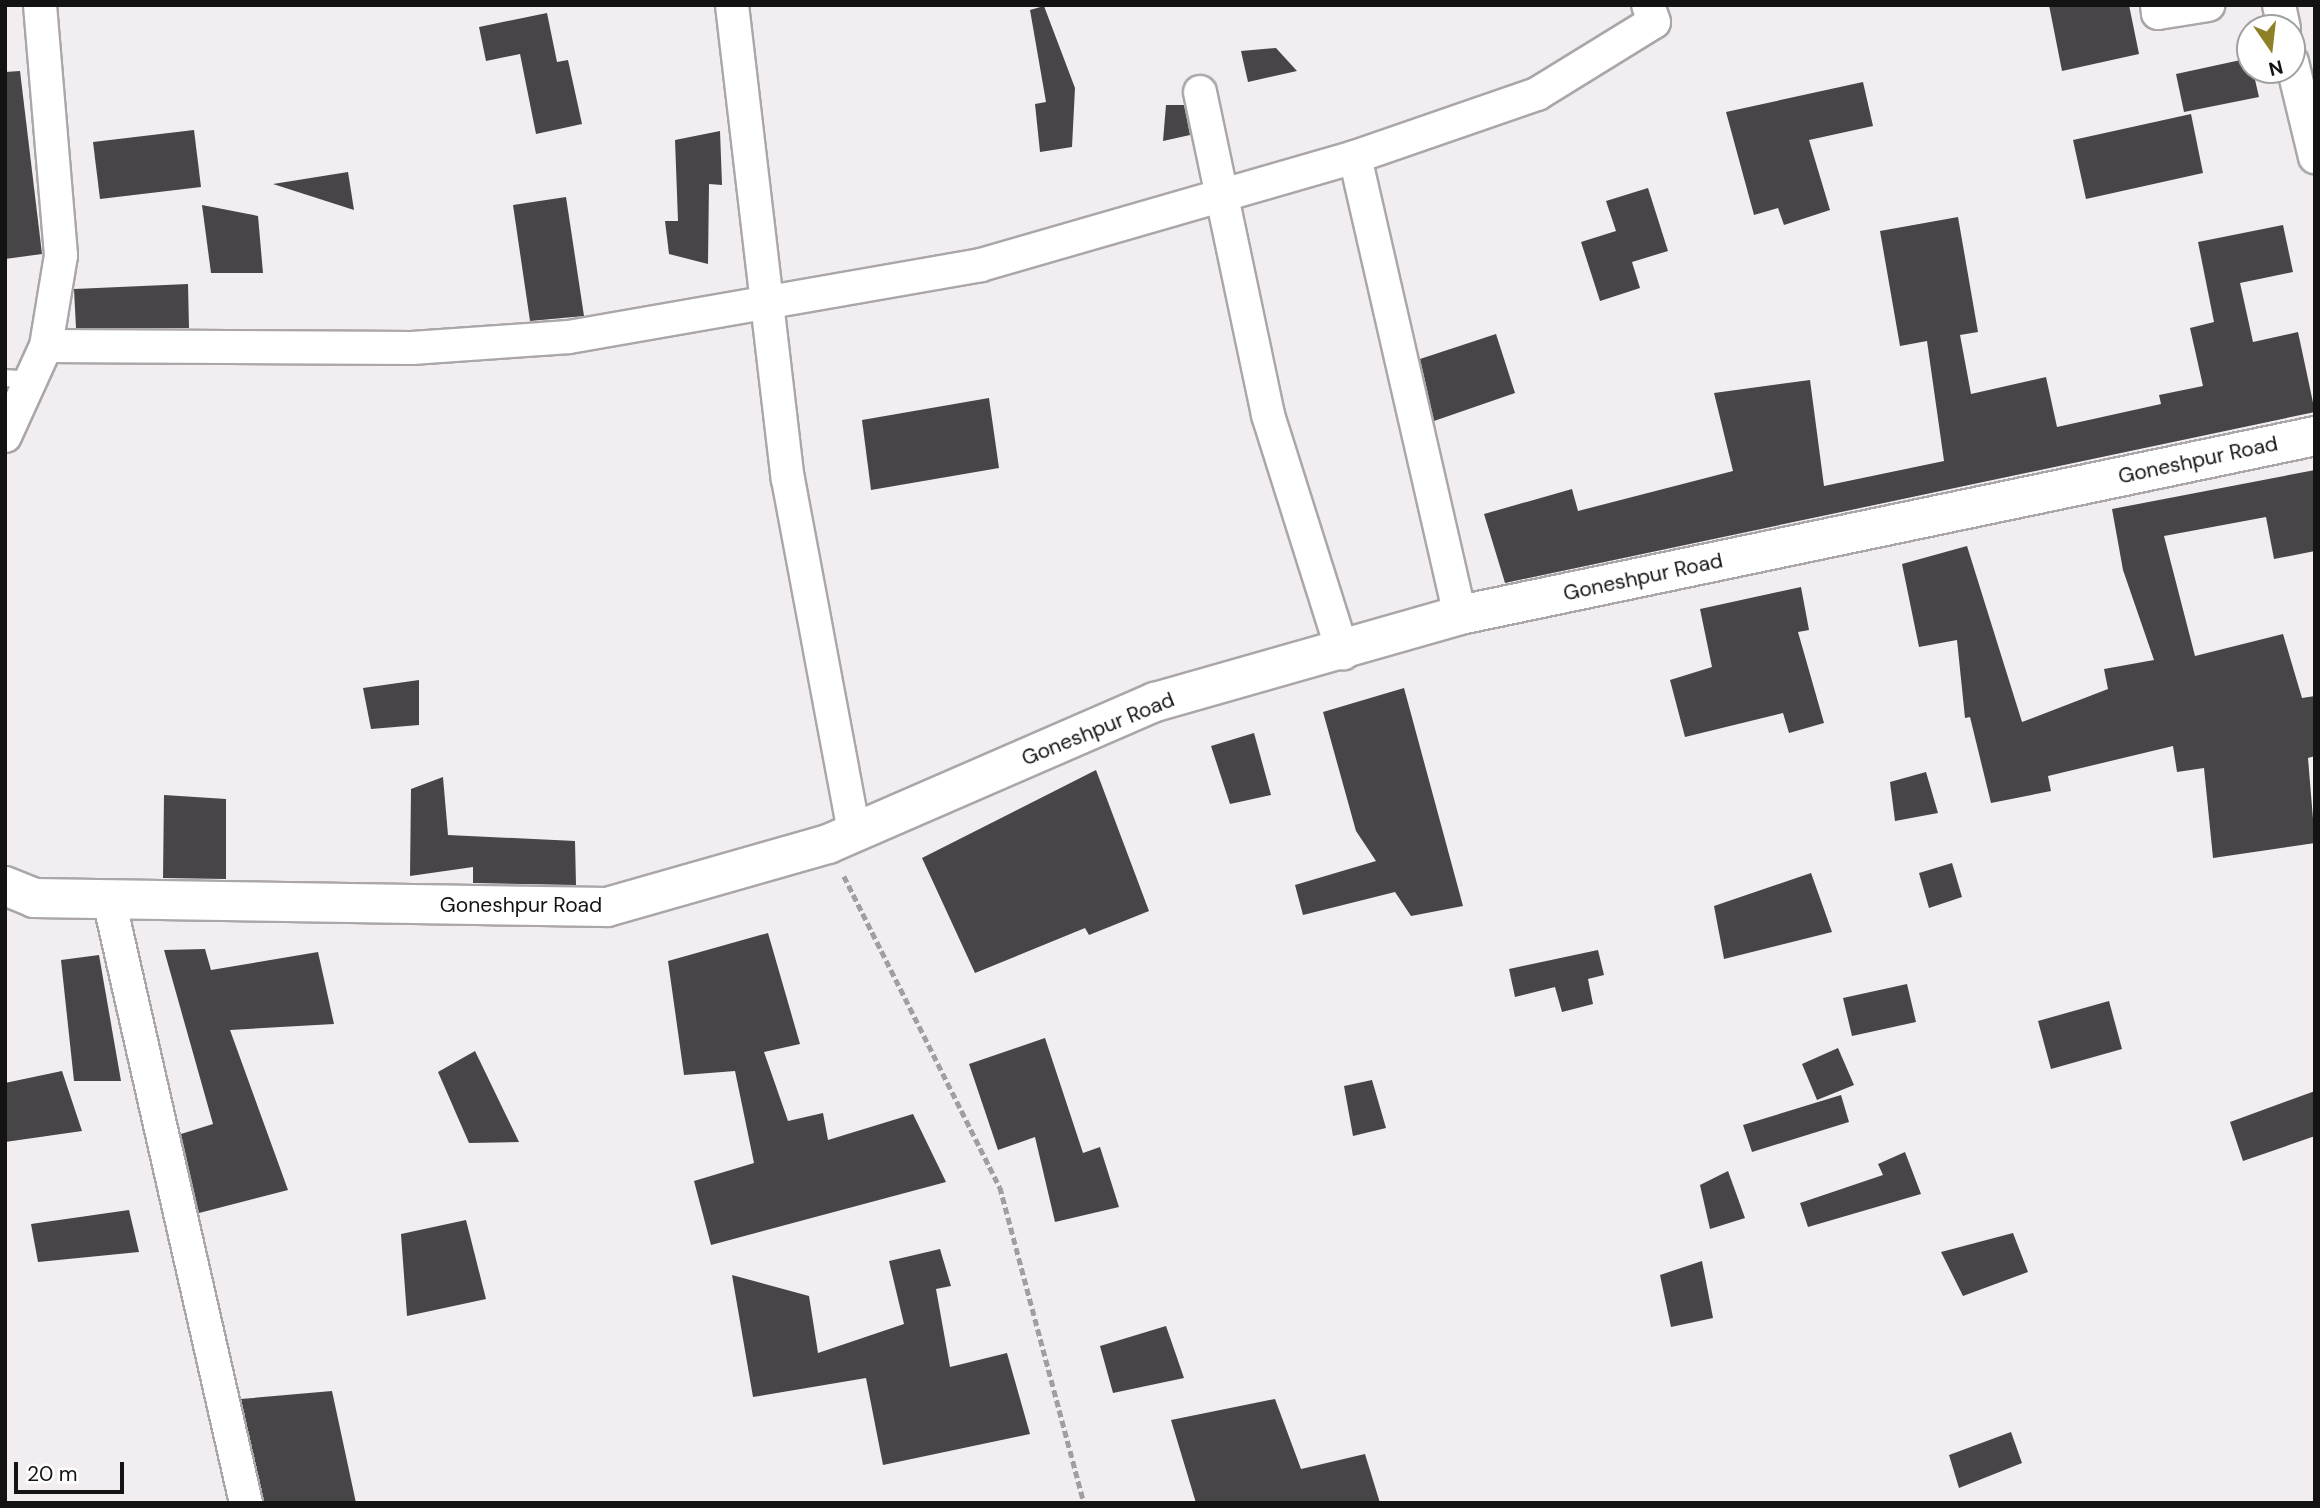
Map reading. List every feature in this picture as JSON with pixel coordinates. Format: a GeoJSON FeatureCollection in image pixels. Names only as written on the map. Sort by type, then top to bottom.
{"type":"FeatureCollection","features":[{"type":"Feature","properties":{"kind":"street"},"geometry":{"type":"LineString","coordinates":[[5,436],[18,379],[46,346],[61,255],[40,5]]}},
{"type":"Feature","properties":{"kind":"street"},"geometry":{"type":"LineString","coordinates":[[732,5],[763,299],[841,838]]}},
{"type":"Feature","properties":{"kind":"street"},"geometry":{"type":"LineString","coordinates":[[46,346],[412,348],[569,337],[763,299],[1047,250],[1222,192],[1355,157],[1537,94],[1654,22],[1648,5]]}},
{"type":"Feature","properties":{"kind":"street"},"geometry":{"type":"LineString","coordinates":[[2157,5],[2158,13],[2208,5]]}},
{"type":"Feature","properties":{"kind":"street"},"geometry":{"type":"LineString","coordinates":[[2297,84],[2315,157]]}},
{"type":"Feature","properties":{"kind":"street"},"geometry":{"type":"LineString","coordinates":[[1200,92],[1268,415],[1343,653]]}},
{"type":"Feature","properties":{"kind":"street"},"geometry":{"type":"LineString","coordinates":[[1355,157],[1460,615]]}},
{"type":"Feature","properties":{"kind":"street","name":"Goneshpur Road"},"geometry":{"type":"LineString","coordinates":[[5,886],[34,898],[607,907],[841,838],[1155,702],[1343,653],[1460,615],[2315,436]]}},
{"type":"Feature","properties":{"kind":"street"},"geometry":{"type":"LineString","coordinates":[[109,900],[246,1503]]}},
{"type":"Feature","properties":{"kind":"path"},"geometry":{"type":"LineString","coordinates":[[841,838],[1000,1187],[1084,1503]]}},
{"type":"Feature","properties":{"kind":"building"},"geometry":{"type":"Polygon","coordinates":[[[2049,5],[2129,5],[2139,54],[2062,71],[2049,5]]]}},
{"type":"Feature","properties":{"kind":"building"},"geometry":{"type":"Polygon","coordinates":[[[1044,6],[1075,88],[1072,147],[1040,152],[1035,104],[1046,102],[1030,10],[1044,6]]]}},
{"type":"Feature","properties":{"kind":"building"},"geometry":{"type":"Polygon","coordinates":[[[547,13],[557,62],[568,60],[582,124],[536,134],[520,54],[486,61],[479,27],[547,13]]]}},
{"type":"Feature","properties":{"kind":"building"},"geometry":{"type":"Polygon","coordinates":[[[1276,48],[1297,71],[1248,82],[1241,51],[1276,48]]]}},
{"type":"Feature","properties":{"kind":"building"},"geometry":{"type":"Polygon","coordinates":[[[2236,61],[2236,84],[2256,84],[2259,97],[2184,112],[2176,74],[2236,61]]]}},
{"type":"Feature","properties":{"kind":"building"},"geometry":{"type":"Polygon","coordinates":[[[20,71],[42,254],[5,259],[5,72],[20,71]]]}},
{"type":"Feature","properties":{"kind":"building"},"geometry":{"type":"Polygon","coordinates":[[[1863,82],[1873,126],[1809,140],[1830,210],[1784,225],[1778,208],[1754,215],[1726,112],[1863,82]]]}},
{"type":"Feature","properties":{"kind":"building"},"geometry":{"type":"Polygon","coordinates":[[[1166,105],[1184,105],[1190,135],[1163,141],[1166,105]]]}},
{"type":"Feature","properties":{"kind":"building"},"geometry":{"type":"Polygon","coordinates":[[[2191,114],[2203,173],[2086,199],[2073,140],[2191,114]]]}},
{"type":"Feature","properties":{"kind":"building"},"geometry":{"type":"Polygon","coordinates":[[[194,130],[201,187],[100,199],[93,142],[194,130]]]}},
{"type":"Feature","properties":{"kind":"building"},"geometry":{"type":"Polygon","coordinates":[[[720,131],[722,185],[709,184],[708,264],[669,254],[665,221],[678,221],[675,140],[720,131]]]}},
{"type":"Feature","properties":{"kind":"building"},"geometry":{"type":"Polygon","coordinates":[[[348,172],[354,210],[273,184],[348,172]]]}},
{"type":"Feature","properties":{"kind":"building"},"geometry":{"type":"Polygon","coordinates":[[[1648,188],[1668,251],[1632,262],[1640,288],[1600,301],[1581,242],[1616,231],[1606,201],[1648,188]]]}},
{"type":"Feature","properties":{"kind":"building"},"geometry":{"type":"Polygon","coordinates":[[[566,197],[584,316],[530,321],[513,205],[566,197]]]}},
{"type":"Feature","properties":{"kind":"building"},"geometry":{"type":"Polygon","coordinates":[[[202,205],[258,216],[263,273],[211,273],[202,205]]]}},
{"type":"Feature","properties":{"kind":"building"},"geometry":{"type":"Polygon","coordinates":[[[1958,217],[1978,332],[1960,335],[1971,394],[2046,377],[2057,427],[2161,404],[2159,395],[2203,386],[2190,328],[2214,322],[2198,242],[2283,225],[2293,272],[2240,283],[2253,342],[2298,332],[2315,412],[1505,583],[1484,514],[1572,489],[1578,511],[1733,471],[1714,393],[1810,380],[1824,486],[1944,461],[1927,341],[1900,346],[1880,231],[1958,217]]]}},
{"type":"Feature","properties":{"kind":"building"},"geometry":{"type":"Polygon","coordinates":[[[188,284],[189,328],[76,328],[74,289],[188,284]]]}},
{"type":"Feature","properties":{"kind":"building"},"geometry":{"type":"Polygon","coordinates":[[[1496,334],[1515,393],[1434,421],[1420,359],[1496,334]]]}},
{"type":"Feature","properties":{"kind":"building"},"geometry":{"type":"Polygon","coordinates":[[[989,398],[999,468],[871,490],[862,420],[989,398]]]}},
{"type":"Feature","properties":{"kind":"building"},"geometry":{"type":"Polygon","coordinates":[[[2315,470],[2315,551],[2274,559],[2266,517],[2164,536],[2195,656],[2283,634],[2302,698],[2315,696],[2315,756],[2308,758],[2315,843],[2213,858],[2204,768],[2177,772],[2173,746],[2048,776],[2051,791],[1991,803],[1970,717],[1965,718],[1957,640],[1919,647],[1902,564],[1967,546],[2022,722],[2108,689],[2104,669],[2154,660],[2123,570],[2112,509],[2315,470]]]}},
{"type":"Feature","properties":{"kind":"building"},"geometry":{"type":"Polygon","coordinates":[[[1801,587],[1809,630],[1798,632],[1824,723],[1789,733],[1783,713],[1685,737],[1670,680],[1712,667],[1700,609],[1801,587]]]}},
{"type":"Feature","properties":{"kind":"building"},"geometry":{"type":"Polygon","coordinates":[[[419,680],[419,725],[371,729],[363,688],[419,680]]]}},
{"type":"Feature","properties":{"kind":"building"},"geometry":{"type":"Polygon","coordinates":[[[1404,688],[1463,906],[1411,916],[1395,892],[1303,915],[1295,885],[1376,861],[1356,831],[1323,712],[1404,688]]]}},
{"type":"Feature","properties":{"kind":"building"},"geometry":{"type":"Polygon","coordinates":[[[1254,733],[1271,795],[1230,804],[1211,746],[1254,733]]]}},
{"type":"Feature","properties":{"kind":"building"},"geometry":{"type":"Polygon","coordinates":[[[1096,770],[1149,911],[1089,935],[1085,928],[975,973],[922,858],[1096,770]]]}},
{"type":"Feature","properties":{"kind":"building"},"geometry":{"type":"Polygon","coordinates":[[[1926,772],[1938,813],[1895,821],[1890,782],[1926,772]]]}},
{"type":"Feature","properties":{"kind":"building"},"geometry":{"type":"Polygon","coordinates":[[[443,777],[448,835],[575,841],[576,885],[473,883],[473,867],[410,876],[411,789],[443,777]]]}},
{"type":"Feature","properties":{"kind":"building"},"geometry":{"type":"Polygon","coordinates":[[[164,795],[226,799],[226,879],[163,878],[164,795]]]}},
{"type":"Feature","properties":{"kind":"building"},"geometry":{"type":"Polygon","coordinates":[[[1952,863],[1962,897],[1929,908],[1919,873],[1952,863]]]}},
{"type":"Feature","properties":{"kind":"building"},"geometry":{"type":"Polygon","coordinates":[[[1811,873],[1832,932],[1724,959],[1714,906],[1811,873]]]}},
{"type":"Feature","properties":{"kind":"building"},"geometry":{"type":"Polygon","coordinates":[[[768,933],[800,1044],[764,1052],[788,1121],[823,1113],[828,1140],[913,1114],[946,1182],[711,1245],[694,1181],[754,1163],[735,1071],[684,1075],[668,961],[768,933]]]}},
{"type":"Feature","properties":{"kind":"building"},"geometry":{"type":"Polygon","coordinates":[[[205,949],[211,970],[318,952],[334,1024],[230,1030],[288,1190],[199,1213],[181,1134],[213,1124],[164,950],[205,949]]]}},
{"type":"Feature","properties":{"kind":"building"},"geometry":{"type":"Polygon","coordinates":[[[1598,950],[1604,975],[1588,979],[1593,1004],[1562,1012],[1555,987],[1515,997],[1509,969],[1598,950]]]}},
{"type":"Feature","properties":{"kind":"building"},"geometry":{"type":"Polygon","coordinates":[[[99,955],[121,1081],[74,1081],[61,960],[99,955]]]}},
{"type":"Feature","properties":{"kind":"building"},"geometry":{"type":"Polygon","coordinates":[[[1907,984],[1916,1022],[1852,1036],[1843,998],[1907,984]]]}},
{"type":"Feature","properties":{"kind":"building"},"geometry":{"type":"Polygon","coordinates":[[[2109,1001],[2122,1049],[2051,1069],[2038,1021],[2109,1001]]]}},
{"type":"Feature","properties":{"kind":"building"},"geometry":{"type":"Polygon","coordinates":[[[1045,1038],[1083,1153],[1100,1147],[1119,1207],[1055,1222],[1035,1137],[998,1150],[969,1064],[1045,1038]]]}},
{"type":"Feature","properties":{"kind":"building"},"geometry":{"type":"Polygon","coordinates":[[[1838,1048],[1854,1085],[1817,1100],[1802,1064],[1838,1048]]]}},
{"type":"Feature","properties":{"kind":"building"},"geometry":{"type":"Polygon","coordinates":[[[475,1051],[519,1142],[469,1143],[438,1072],[475,1051]]]}},
{"type":"Feature","properties":{"kind":"building"},"geometry":{"type":"Polygon","coordinates":[[[62,1071],[82,1131],[5,1142],[5,1083],[62,1071]]]}},
{"type":"Feature","properties":{"kind":"building"},"geometry":{"type":"Polygon","coordinates":[[[1372,1080],[1386,1128],[1353,1136],[1344,1086],[1372,1080]]]}},
{"type":"Feature","properties":{"kind":"building"},"geometry":{"type":"Polygon","coordinates":[[[2315,1091],[2315,1136],[2243,1161],[2230,1122],[2315,1091]]]}},
{"type":"Feature","properties":{"kind":"building"},"geometry":{"type":"Polygon","coordinates":[[[1841,1095],[1849,1122],[1752,1152],[1743,1125],[1841,1095]]]}},
{"type":"Feature","properties":{"kind":"building"},"geometry":{"type":"Polygon","coordinates":[[[1905,1152],[1921,1194],[1808,1227],[1800,1203],[1883,1175],[1878,1164],[1905,1152]]]}},
{"type":"Feature","properties":{"kind":"building"},"geometry":{"type":"Polygon","coordinates":[[[1728,1171],[1745,1218],[1710,1229],[1700,1185],[1728,1171]]]}},
{"type":"Feature","properties":{"kind":"building"},"geometry":{"type":"Polygon","coordinates":[[[129,1210],[139,1252],[38,1262],[31,1224],[129,1210]]]}},
{"type":"Feature","properties":{"kind":"building"},"geometry":{"type":"Polygon","coordinates":[[[466,1220],[486,1299],[407,1316],[401,1234],[466,1220]]]}},
{"type":"Feature","properties":{"kind":"building"},"geometry":{"type":"Polygon","coordinates":[[[2013,1233],[2028,1272],[1963,1296],[1941,1252],[2013,1233]]]}},
{"type":"Feature","properties":{"kind":"building"},"geometry":{"type":"Polygon","coordinates":[[[940,1249],[951,1286],[936,1289],[950,1367],[1007,1353],[1030,1434],[883,1465],[866,1378],[753,1397],[732,1275],[809,1296],[818,1353],[904,1324],[889,1261],[940,1249]]]}},
{"type":"Feature","properties":{"kind":"building"},"geometry":{"type":"Polygon","coordinates":[[[1702,1261],[1713,1318],[1671,1327],[1660,1275],[1702,1261]]]}},
{"type":"Feature","properties":{"kind":"building"},"geometry":{"type":"Polygon","coordinates":[[[1166,1326],[1184,1378],[1113,1393],[1100,1346],[1166,1326]]]}},
{"type":"Feature","properties":{"kind":"building"},"geometry":{"type":"Polygon","coordinates":[[[332,1391],[356,1503],[264,1503],[241,1399],[332,1391]]]}},
{"type":"Feature","properties":{"kind":"building"},"geometry":{"type":"Polygon","coordinates":[[[1275,1399],[1301,1469],[1365,1454],[1380,1503],[1196,1503],[1171,1420],[1275,1399]]]}},
{"type":"Feature","properties":{"kind":"building"},"geometry":{"type":"Polygon","coordinates":[[[2011,1432],[2022,1463],[1959,1488],[1949,1455],[2011,1432]]]}}]}
